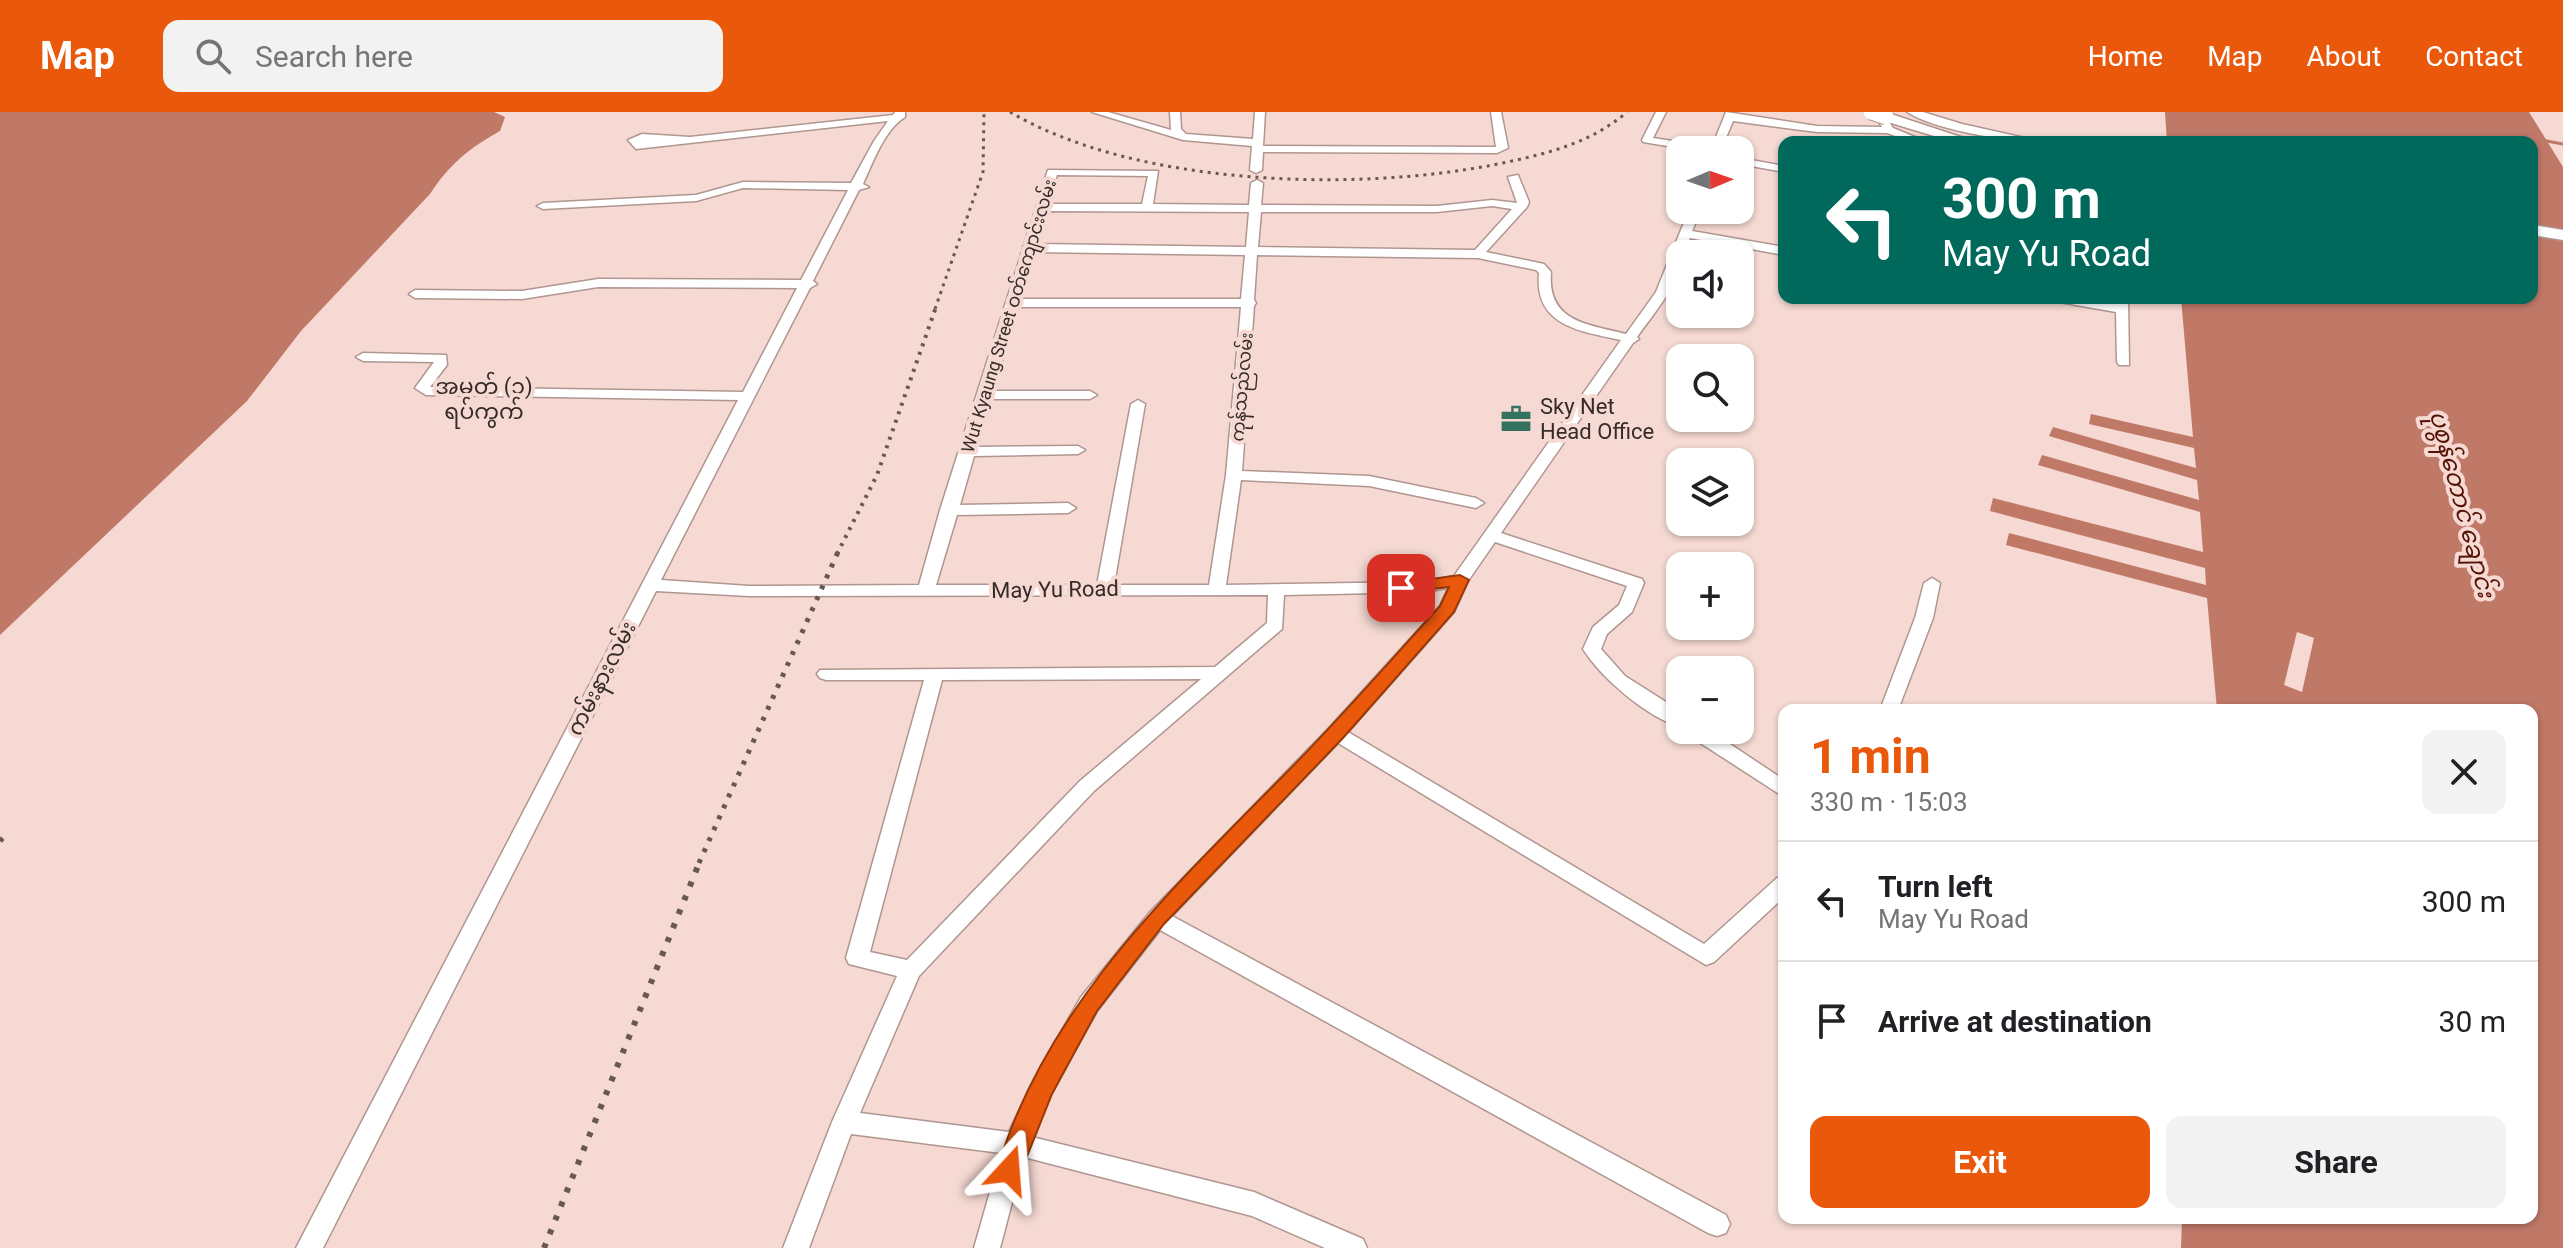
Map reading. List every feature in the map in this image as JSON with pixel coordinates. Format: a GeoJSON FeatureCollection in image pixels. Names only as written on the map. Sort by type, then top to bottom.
{"type":"FeatureCollection","features":[{"type":"Feature","properties":{"kind":"main road"},"geometry":{"type":"LineString","coordinates":[[1871,112],[1949,136]]}},
{"type":"Feature","properties":{"kind":"main road"},"geometry":{"type":"LineString","coordinates":[[2538,231],[2563,235]]}},
{"type":"Feature","properties":{"kind":"street"},"geometry":{"type":"LineString","coordinates":[[1097,112],[1183,137],[1257,146],[1497,150],[1503,148],[1503,143],[1496,112]]}},
{"type":"Feature","properties":{"kind":"street"},"geometry":{"type":"LineString","coordinates":[[1175,112],[1176,130],[1183,137]]}},
{"type":"Feature","properties":{"kind":"street","name":"ကုန်သည်လမ်း"},"geometry":{"type":"LineString","coordinates":[[1217,589],[1234,475],[1250,303],[1260,112]]}},
{"type":"Feature","properties":{"kind":"street"},"geometry":{"type":"LineString","coordinates":[[1661,112],[1647,140],[1666,143]]}},
{"type":"Feature","properties":{"kind":"street"},"geometry":{"type":"LineString","coordinates":[[1878,112],[1887,123],[1888,130]]}},
{"type":"Feature","properties":{"kind":"street"},"geometry":{"type":"LineString","coordinates":[[1912,112],[1960,127],[2007,136]]}},
{"type":"Feature","properties":{"kind":"street"},"geometry":{"type":"LineString","coordinates":[[690,140],[900,114]]}},
{"type":"Feature","properties":{"kind":"street","name":"ကမ်းနားလမ်း"},"geometry":{"type":"LineString","coordinates":[[319,1248],[747,396],[900,114]]}},
{"type":"Feature","properties":{"kind":"street"},"geometry":{"type":"LineString","coordinates":[[1720,136],[1730,114],[1817,129],[1888,130],[1905,136]]}},
{"type":"Feature","properties":{"kind":"street"},"geometry":{"type":"LineString","coordinates":[[1754,164],[1778,168]]}},
{"type":"Feature","properties":{"kind":"street","name":"Wut Kyaung Street ဝတ်ကျောင်းလမ်း"},"geometry":{"type":"LineString","coordinates":[[926,591],[1052,172],[1154,173],[1147,207]]}},
{"type":"Feature","properties":{"kind":"street"},"geometry":{"type":"LineString","coordinates":[[1478,254],[1521,207],[1523,202],[1514,177]]}},
{"type":"Feature","properties":{"kind":"street"},"geometry":{"type":"LineString","coordinates":[[543,206],[684,199],[743,185],[861,187]]}},
{"type":"Feature","properties":{"kind":"street"},"geometry":{"type":"LineString","coordinates":[[1041,207],[1437,209],[1492,203],[1521,207]]}},
{"type":"Feature","properties":{"kind":"street"},"geometry":{"type":"LineString","coordinates":[[987,1248],[1016,1144],[1089,1004],[1157,918],[1336,733],[1448,608],[1460,580],[1632,339],[1670,279],[1690,224]]}},
{"type":"Feature","properties":{"kind":"street"},"geometry":{"type":"LineString","coordinates":[[1686,234],[1778,250]]}},
{"type":"Feature","properties":{"kind":"street"},"geometry":{"type":"LineString","coordinates":[[1029,248],[1478,254],[1540,267],[1545,272],[1543,297],[1555,314],[1565,321],[1632,339]]}},
{"type":"Feature","properties":{"kind":"street"},"geometry":{"type":"LineString","coordinates":[[415,294],[522,295],[598,283],[808,284]]}},
{"type":"Feature","properties":{"kind":"street","name":"ကမ်းနားလမ်း"},"geometry":{"type":"LineString","coordinates":[[309,1248],[808,284]]}},
{"type":"Feature","properties":{"kind":"street"},"geometry":{"type":"LineString","coordinates":[[1012,303],[1250,303]]}},
{"type":"Feature","properties":{"kind":"street"},"geometry":{"type":"LineString","coordinates":[[2123,304],[2124,362]]}},
{"type":"Feature","properties":{"kind":"street"},"geometry":{"type":"LineString","coordinates":[[363,357],[441,358],[440,365],[422,388],[426,391],[747,396]]}},
{"type":"Feature","properties":{"kind":"street"},"geometry":{"type":"LineString","coordinates":[[983,395],[1090,395]]}},
{"type":"Feature","properties":{"kind":"street"},"geometry":{"type":"LineString","coordinates":[[1105,588],[1138,404]]}},
{"type":"Feature","properties":{"kind":"street"},"geometry":{"type":"LineString","coordinates":[[966,452],[1078,450]]}},
{"type":"Feature","properties":{"kind":"street"},"geometry":{"type":"LineString","coordinates":[[1234,475],[1369,481],[1476,503]]}},
{"type":"Feature","properties":{"kind":"street"},"geometry":{"type":"LineString","coordinates":[[948,510],[1068,508]]}},
{"type":"Feature","properties":{"kind":"street"},"geometry":{"type":"LineString","coordinates":[[1492,536],[1636,583],[1626,608],[1599,631],[1592,649],[1599,662],[1619,679],[1666,711]]}},
{"type":"Feature","properties":{"kind":"street","name":"May Yu Road"},"geometry":{"type":"LineString","coordinates":[[653,585],[749,591],[1276,590],[1424,587],[1460,580]]}},
{"type":"Feature","properties":{"kind":"street"},"geometry":{"type":"LineString","coordinates":[[1891,704],[1924,618],[1932,583]]}},
{"type":"Feature","properties":{"kind":"street"},"geometry":{"type":"LineString","coordinates":[[796,1248],[844,1122],[911,970],[1087,786],[1276,625],[1276,590]]}},
{"type":"Feature","properties":{"kind":"street"},"geometry":{"type":"LineString","coordinates":[[826,674],[1219,673]]}},
{"type":"Feature","properties":{"kind":"street"},"geometry":{"type":"LineString","coordinates":[[911,970],[857,958],[935,674]]}},
{"type":"Feature","properties":{"kind":"street"},"geometry":{"type":"LineString","coordinates":[[1336,733],[1706,956],[1778,890]]}},
{"type":"Feature","properties":{"kind":"street"},"geometry":{"type":"LineString","coordinates":[[1716,744],[1778,786]]}},
{"type":"Feature","properties":{"kind":"street"},"geometry":{"type":"LineString","coordinates":[[1157,918],[1717,1224]]}},
{"type":"Feature","properties":{"kind":"street"},"geometry":{"type":"LineString","coordinates":[[844,1122],[1016,1144],[1254,1204],[1354,1248]]}},
{"type":"Feature","properties":{"kind":"water"},"geometry":{"type":"Polygon","coordinates":[[[0,112],[494,112],[505,117],[500,131],[452,166],[430,194],[301,331],[247,401],[0,635],[0,112]]]}},
{"type":"Feature","properties":{"kind":"water","name":"ပုစွန်တောင် ချောင်း"},"geometry":{"type":"Polygon","coordinates":[[[2165,112],[2529,112],[2563,167],[2563,1248],[2181,1248],[2182,1224],[2538,1224],[2538,704],[2216,704],[2207,598],[2006,545],[2009,533],[2206,585],[2205,568],[1990,511],[1993,498],[2203,552],[2200,512],[2038,465],[2042,455],[2199,500],[2197,480],[2049,436],[2053,427],[2196,468],[2194,448],[2089,424],[2091,414],[2193,437],[2182,304],[2538,304],[2538,136],[2167,136],[2165,112]]]}},
{"type":"Feature","properties":{"kind":"pier"},"geometry":{"type":"Polygon","coordinates":[[[2297,632],[2314,638],[2302,692],[2284,685],[2297,632]]]}},
{"type":"Feature","properties":{"kind":"waterway"},"geometry":{"type":"LineString","coordinates":[[2541,140],[2563,144]]}},
{"type":"Feature","properties":{"kind":"railway"},"geometry":{"type":"LineString","coordinates":[[935,309],[983,172],[984,112]]}},
{"type":"Feature","properties":{"kind":"railway"},"geometry":{"type":"LineString","coordinates":[[1010,112],[1061,137],[1119,155],[1181,168],[1311,180],[1437,174],[1493,165],[1581,141],[1627,112]]}},
{"type":"Feature","properties":{"kind":"railway"},"geometry":{"type":"LineString","coordinates":[[838,552],[877,475],[936,307]]}},
{"type":"Feature","properties":{"kind":"railway"},"geometry":{"type":"LineString","coordinates":[[699,863],[838,552]]}},
{"type":"Feature","properties":{"kind":"railway"},"geometry":{"type":"LineString","coordinates":[[0,841],[3,838]]}},
{"type":"Feature","properties":{"kind":"railway"},"geometry":{"type":"LineString","coordinates":[[544,1248],[700,861]]}},
{"type":"Feature","properties":{"kind":"place","name":"Sky Net Head Office"},"geometry":{"type":"Point","coordinates":[1516,419]}},
{"type":"Feature","properties":{"kind":"district","name":"အမှတ် (၁) ရပ်ကွက်"},"geometry":{"type":"Point","coordinates":[484,398]}},
{"type":"Feature","properties":{"kind":"route"},"geometry":{"type":"LineString","coordinates":[[1009,1170],[1016,1144],[1043,1086],[1089,1004],[1157,918],[1336,733],[1448,608],[1460,580],[1401,588]]}}]}
